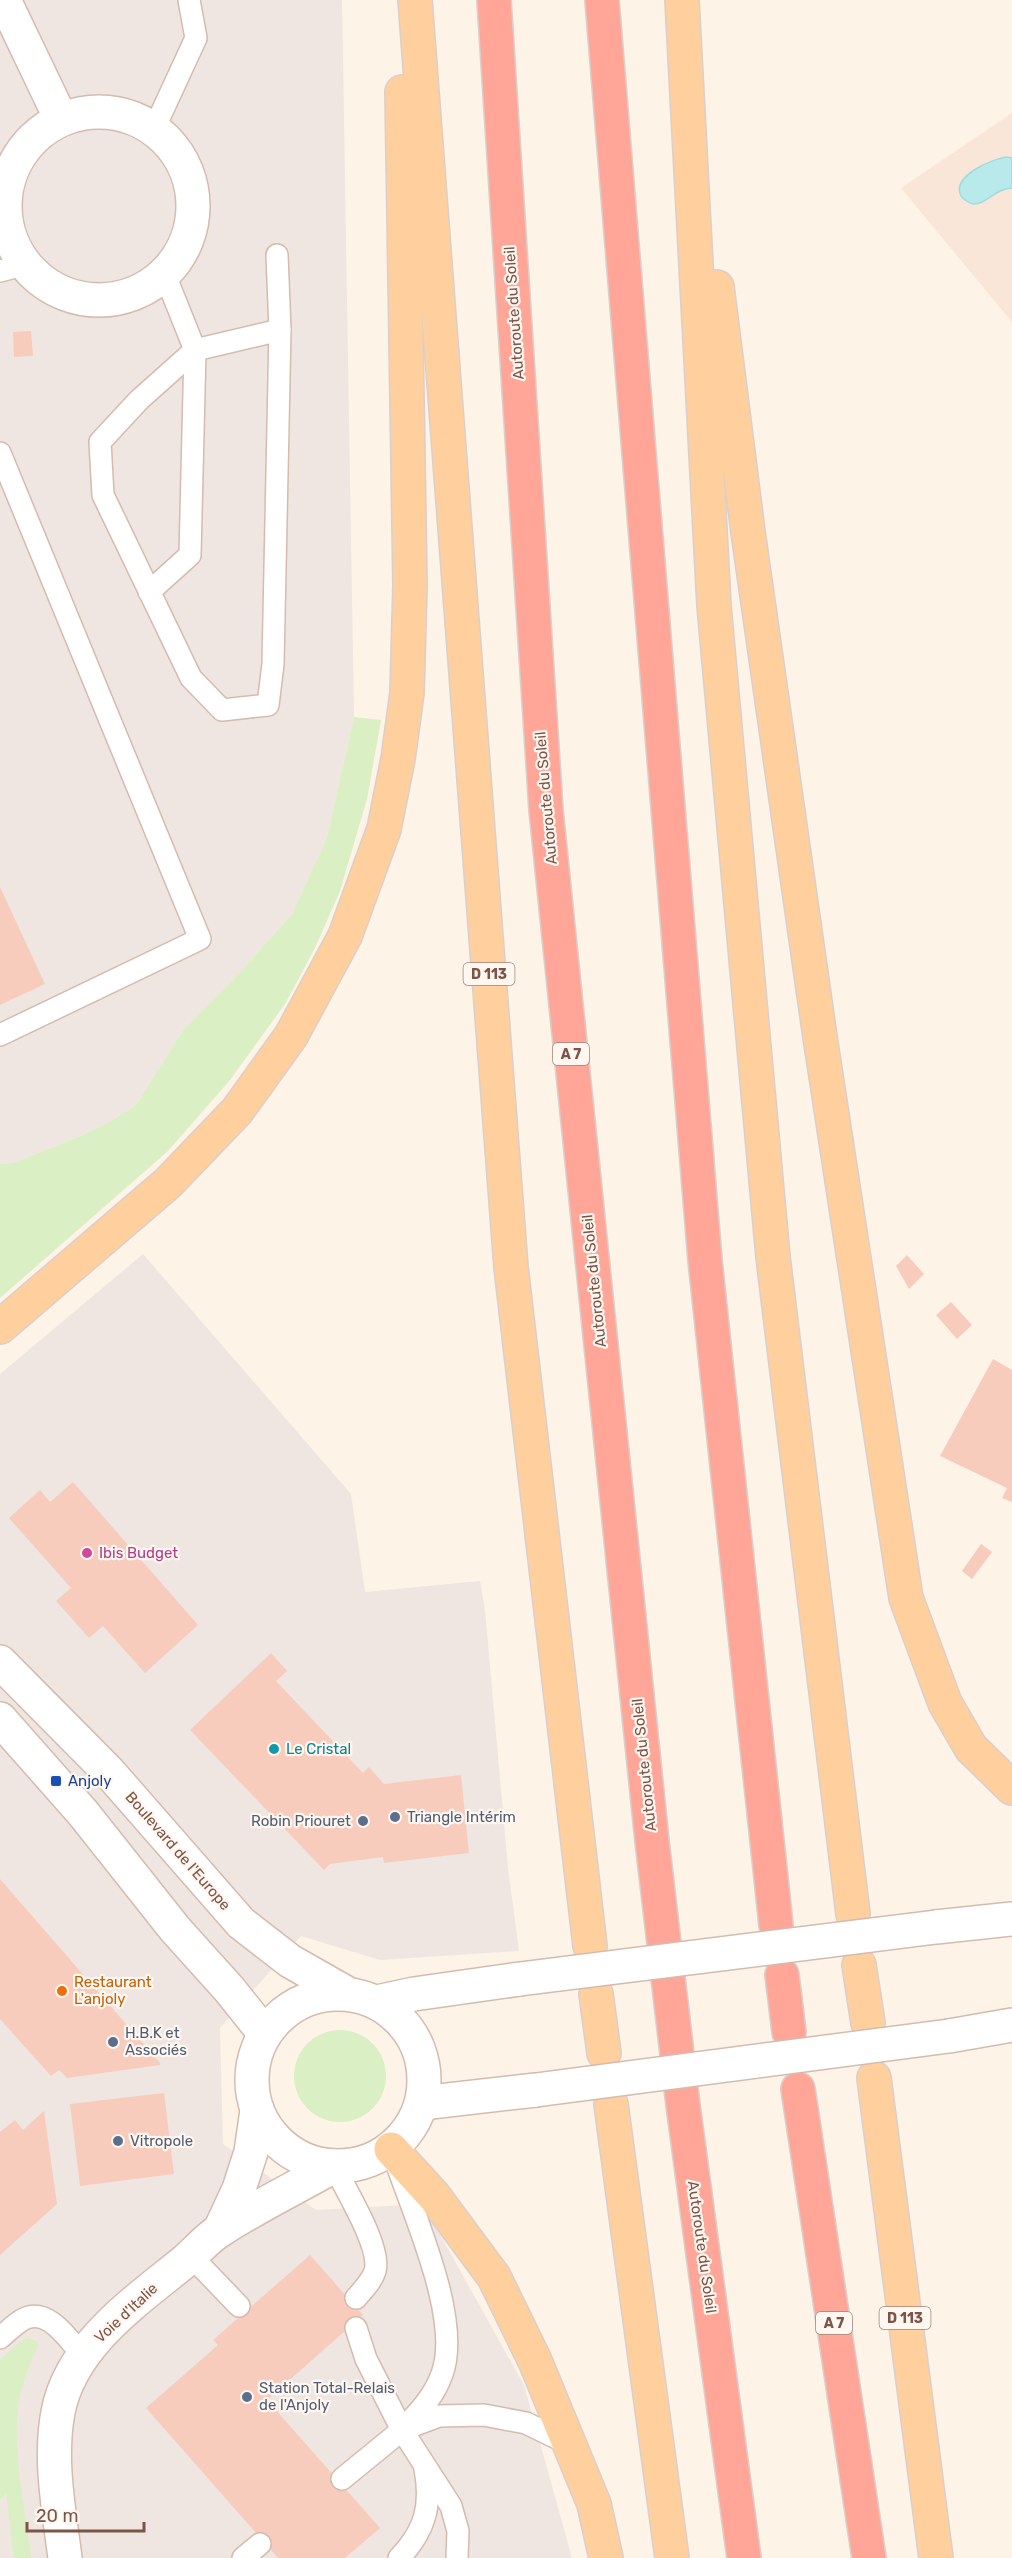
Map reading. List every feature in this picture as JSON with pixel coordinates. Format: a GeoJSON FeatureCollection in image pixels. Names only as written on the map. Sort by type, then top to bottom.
{"type":"FeatureCollection","features":[{"type":"Feature","properties":{"kind":"highway","name":"Autoroute du Soleil"},"geometry":{"type":"LineString","coordinates":[[494,0],[546,810],[652,1841],[683,2105],[744,2558]]}},
{"type":"Feature","properties":{"kind":"highway"},"geometry":{"type":"LineString","coordinates":[[602,0],[705,1260],[776,1925]]}},
{"type":"Feature","properties":{"kind":"highway"},"geometry":{"type":"LineString","coordinates":[[782,1975],[789,2032]]}},
{"type":"Feature","properties":{"kind":"highway","name":"A 7"},"geometry":{"type":"LineString","coordinates":[[798,2089],[869,2558]]}},
{"type":"Feature","properties":{"kind":"main road"},"geometry":{"type":"LineString","coordinates":[[0,1327],[168,1183],[237,1111],[291,1036],[345,936],[384,829],[398,759],[407,693],[410,585],[401,0]]}},
{"type":"Feature","properties":{"kind":"main road","name":"D 113"},"geometry":{"type":"LineString","coordinates":[[415,0],[511,1267],[590,1946]]}},
{"type":"Feature","properties":{"kind":"main road"},"geometry":{"type":"LineString","coordinates":[[682,4],[751,555],[820,1036],[906,1598],[945,1703],[971,1748],[1012,1788]]}},
{"type":"Feature","properties":{"kind":"main road"},"geometry":{"type":"LineString","coordinates":[[682,4],[713,594],[720,677],[773,1257],[853,1914]]}},
{"type":"Feature","properties":{"kind":"main road"},"geometry":{"type":"LineString","coordinates":[[859,1965],[868,2023]]}},
{"type":"Feature","properties":{"kind":"main road"},"geometry":{"type":"LineString","coordinates":[[596,1994],[604,2053]]}},
{"type":"Feature","properties":{"kind":"main road","name":"D 113"},"geometry":{"type":"LineString","coordinates":[[874,2078],[936,2558]]}},
{"type":"Feature","properties":{"kind":"main road"},"geometry":{"type":"LineString","coordinates":[[611,2104],[672,2558]]}},
{"type":"Feature","properties":{"kind":"main road"},"geometry":{"type":"LineString","coordinates":[[391,2149],[434,2196],[494,2277],[535,2361],[594,2504],[606,2558]]}},
{"type":"Feature","properties":{"kind":"street"},"geometry":{"type":"LineString","coordinates":[[4,0],[60,119]]}},
{"type":"Feature","properties":{"kind":"street"},"geometry":{"type":"LineString","coordinates":[[93,111],[124,114],[154,129],[177,153],[194,198],[191,231],[185,248],[165,275],[137,294],[112,301],[78,299],[48,287],[12,268],[2,224],[5,190],[15,160],[36,135],[60,119],[93,111]]}},
{"type":"Feature","properties":{"kind":"street","name":"Boulevard de l'Europe"},"geometry":{"type":"LineString","coordinates":[[0,1662],[109,1772],[241,1923],[290,1961],[362,1998]]}},
{"type":"Feature","properties":{"kind":"street"},"geometry":{"type":"LineString","coordinates":[[0,1719],[83,1813],[174,1929],[229,1989],[265,2034]]}},
{"type":"Feature","properties":{"kind":"street"},"geometry":{"type":"LineString","coordinates":[[362,1998],[400,2020],[417,2045],[424,2074],[422,2103],[410,2128],[391,2149],[374,2159],[354,2165],[334,2166],[309,2161],[288,2149],[270,2132],[257,2110],[252,2084],[255,2058],[265,2034],[281,2016],[301,2002],[323,1995],[362,1998],[414,1994],[1012,1919]]}},
{"type":"Feature","properties":{"kind":"street"},"geometry":{"type":"LineString","coordinates":[[422,2103],[949,2036],[1012,2025]]}},
{"type":"Feature","properties":{"kind":"street","name":"Voie d'Italie"},"geometry":{"type":"LineString","coordinates":[[220,2230],[251,2152],[257,2110]]}},
{"type":"Feature","properties":{"kind":"street","name":"Voie d'Italie"},"geometry":{"type":"LineString","coordinates":[[65,2558],[54,2444],[58,2411],[68,2382],[83,2356],[109,2325],[220,2230],[334,2166]]}},
{"type":"Feature","properties":{"kind":"lane"},"geometry":{"type":"LineString","coordinates":[[154,129],[196,38],[189,0]]}},
{"type":"Feature","properties":{"kind":"lane"},"geometry":{"type":"LineString","coordinates":[[277,255],[280,330],[273,663],[268,705],[222,711],[191,678],[103,495],[100,442],[139,400],[195,350],[280,330]]}},
{"type":"Feature","properties":{"kind":"lane"},"geometry":{"type":"LineString","coordinates":[[149,592],[190,555],[195,350],[165,275]]}},
{"type":"Feature","properties":{"kind":"lane"},"geometry":{"type":"LineString","coordinates":[[0,453],[200,939],[0,1035]]}},
{"type":"Feature","properties":{"kind":"lane"},"geometry":{"type":"LineString","coordinates":[[342,2479],[402,2430],[427,2403],[442,2373],[448,2333],[441,2293],[391,2149]]}},
{"type":"Feature","properties":{"kind":"lane"},"geometry":{"type":"LineString","coordinates":[[334,2166],[372,2241],[376,2258],[375,2270],[368,2284],[356,2298]]}},
{"type":"Feature","properties":{"kind":"lane"},"geometry":{"type":"LineString","coordinates":[[191,2256],[239,2306]]}},
{"type":"Feature","properties":{"kind":"lane"},"geometry":{"type":"LineString","coordinates":[[0,2338],[22,2320],[31,2316],[40,2317],[52,2322],[83,2356]]}},
{"type":"Feature","properties":{"kind":"lane"},"geometry":{"type":"LineString","coordinates":[[356,2328],[366,2359],[402,2430],[452,2506],[458,2531],[457,2558]]}},
{"type":"Feature","properties":{"kind":"lane"},"geometry":{"type":"LineString","coordinates":[[402,2430],[440,2416],[484,2415],[526,2423],[567,2443]]}},
{"type":"Feature","properties":{"kind":"lane"},"geometry":{"type":"LineString","coordinates":[[399,2558],[426,2519],[429,2488],[423,2460]]}},
{"type":"Feature","properties":{"kind":"lane"},"geometry":{"type":"LineString","coordinates":[[243,2558],[260,2544]]}},
{"type":"Feature","properties":{"kind":"shaded area"},"geometry":{"type":"Polygon","coordinates":[[[0,0],[342,0],[354,717],[327,837],[292,914],[234,979],[183,1030],[136,1105],[111,1121],[76,1138],[13,1163],[0,1164],[0,0]]]}},
{"type":"Feature","properties":{"kind":"shaded area"},"geometry":{"type":"Polygon","coordinates":[[[1012,113],[1012,322],[901,188],[1012,113]]]}},
{"type":"Feature","properties":{"kind":"shaded area"},"geometry":{"type":"Polygon","coordinates":[[[143,1254],[351,1494],[365,1592],[480,1581],[485,1610],[508,1868],[519,1951],[380,1960],[301,1936],[220,2028],[223,2144],[316,2210],[423,2204],[524,2385],[572,2558],[0,2558],[0,1374],[143,1254]]]}},
{"type":"Feature","properties":{"kind":"green space"},"geometry":{"type":"Polygon","coordinates":[[[354,717],[381,720],[367,799],[340,891],[315,948],[285,1004],[230,1080],[168,1151],[0,1298],[0,1164],[13,1163],[76,1138],[111,1121],[136,1105],[183,1030],[234,979],[292,914],[327,837],[354,717]]]}},
{"type":"Feature","properties":{"kind":"green space"},"geometry":{"type":"Polygon","coordinates":[[[340,2030],[357,2034],[372,2044],[382,2059],[386,2076],[382,2093],[372,2108],[357,2118],[340,2122],[323,2118],[308,2108],[298,2093],[294,2076],[298,2059],[308,2044],[323,2034],[340,2030]]]}},
{"type":"Feature","properties":{"kind":"green space"},"geometry":{"type":"Polygon","coordinates":[[[28,2338],[36,2341],[38,2345],[22,2388],[18,2406],[17,2433],[19,2468],[31,2558],[14,2558],[6,2493],[0,2500],[0,2360],[21,2341],[28,2338]]]}},
{"type":"Feature","properties":{"kind":"water"},"geometry":{"type":"Polygon","coordinates":[[[1007,157],[1012,158],[1012,188],[1001,191],[978,204],[966,201],[961,196],[959,189],[967,175],[983,165],[1007,157]]]}},
{"type":"Feature","properties":{"kind":"building"},"geometry":{"type":"Polygon","coordinates":[[[31,331],[33,356],[14,357],[13,332],[31,331]]]}},
{"type":"Feature","properties":{"kind":"building"},"geometry":{"type":"Polygon","coordinates":[[[0,887],[45,984],[0,1005],[0,887]]]}},
{"type":"Feature","properties":{"kind":"building"},"geometry":{"type":"Polygon","coordinates":[[[907,1255],[924,1274],[909,1289],[896,1266],[907,1255]]]}},
{"type":"Feature","properties":{"kind":"building"},"geometry":{"type":"Polygon","coordinates":[[[951,1302],[972,1325],[957,1339],[936,1315],[951,1302]]]}},
{"type":"Feature","properties":{"kind":"building"},"geometry":{"type":"Polygon","coordinates":[[[993,1359],[1012,1370],[1012,1502],[1002,1498],[1007,1488],[940,1456],[993,1359]]]}},
{"type":"Feature","properties":{"kind":"building","name":"Ibis Budget"},"geometry":{"type":"Polygon","coordinates":[[[73,1482],[198,1625],[145,1673],[103,1626],[89,1638],[56,1601],[71,1588],[9,1518],[40,1490],[50,1502],[73,1482]]]}},
{"type":"Feature","properties":{"kind":"building"},"geometry":{"type":"Polygon","coordinates":[[[981,1544],[992,1552],[972,1579],[962,1571],[981,1544]]]}},
{"type":"Feature","properties":{"kind":"building","name":"Le Cristal"},"geometry":{"type":"Polygon","coordinates":[[[271,1653],[287,1671],[276,1681],[363,1773],[369,1767],[384,1784],[461,1775],[469,1853],[384,1863],[383,1857],[330,1864],[324,1870],[190,1730],[271,1653]]]}},
{"type":"Feature","properties":{"kind":"building"},"geometry":{"type":"Polygon","coordinates":[[[0,1879],[160,2065],[67,2078],[59,2070],[51,2076],[0,2019],[0,1879]]]}},
{"type":"Feature","properties":{"kind":"building"},"geometry":{"type":"Polygon","coordinates":[[[164,2093],[174,2174],[80,2186],[70,2104],[164,2093]]]}},
{"type":"Feature","properties":{"kind":"building"},"geometry":{"type":"Polygon","coordinates":[[[44,2111],[57,2204],[0,2255],[0,2132],[15,2120],[23,2130],[44,2111]]]}},
{"type":"Feature","properties":{"kind":"building"},"geometry":{"type":"Polygon","coordinates":[[[310,2255],[363,2315],[267,2400],[380,2528],[345,2558],[278,2558],[146,2408],[218,2345],[213,2340],[310,2255]]]}},
{"type":"Feature","properties":{"kind":"place","name":"Ibis Budget"},"geometry":{"type":"Point","coordinates":[87,1553]}},
{"type":"Feature","properties":{"kind":"place","name":"Le Cristal"},"geometry":{"type":"Point","coordinates":[274,1749]}},
{"type":"Feature","properties":{"kind":"place","name":"Anjoly"},"geometry":{"type":"Point","coordinates":[56,1781]}},
{"type":"Feature","properties":{"kind":"place","name":"Triangle Intérim"},"geometry":{"type":"Point","coordinates":[395,1817]}},
{"type":"Feature","properties":{"kind":"place","name":"Robin Priouret"},"geometry":{"type":"Point","coordinates":[363,1821]}},
{"type":"Feature","properties":{"kind":"place","name":"Restaurant L'anjoly"},"geometry":{"type":"Point","coordinates":[62,1991]}},
{"type":"Feature","properties":{"kind":"place","name":"H.B.K et Associés"},"geometry":{"type":"Point","coordinates":[113,2042]}},
{"type":"Feature","properties":{"kind":"place","name":"Vitropole"},"geometry":{"type":"Point","coordinates":[118,2141]}},
{"type":"Feature","properties":{"kind":"place","name":"Station Total-Relais de l'Anjoly"},"geometry":{"type":"Point","coordinates":[247,2397]}}]}
